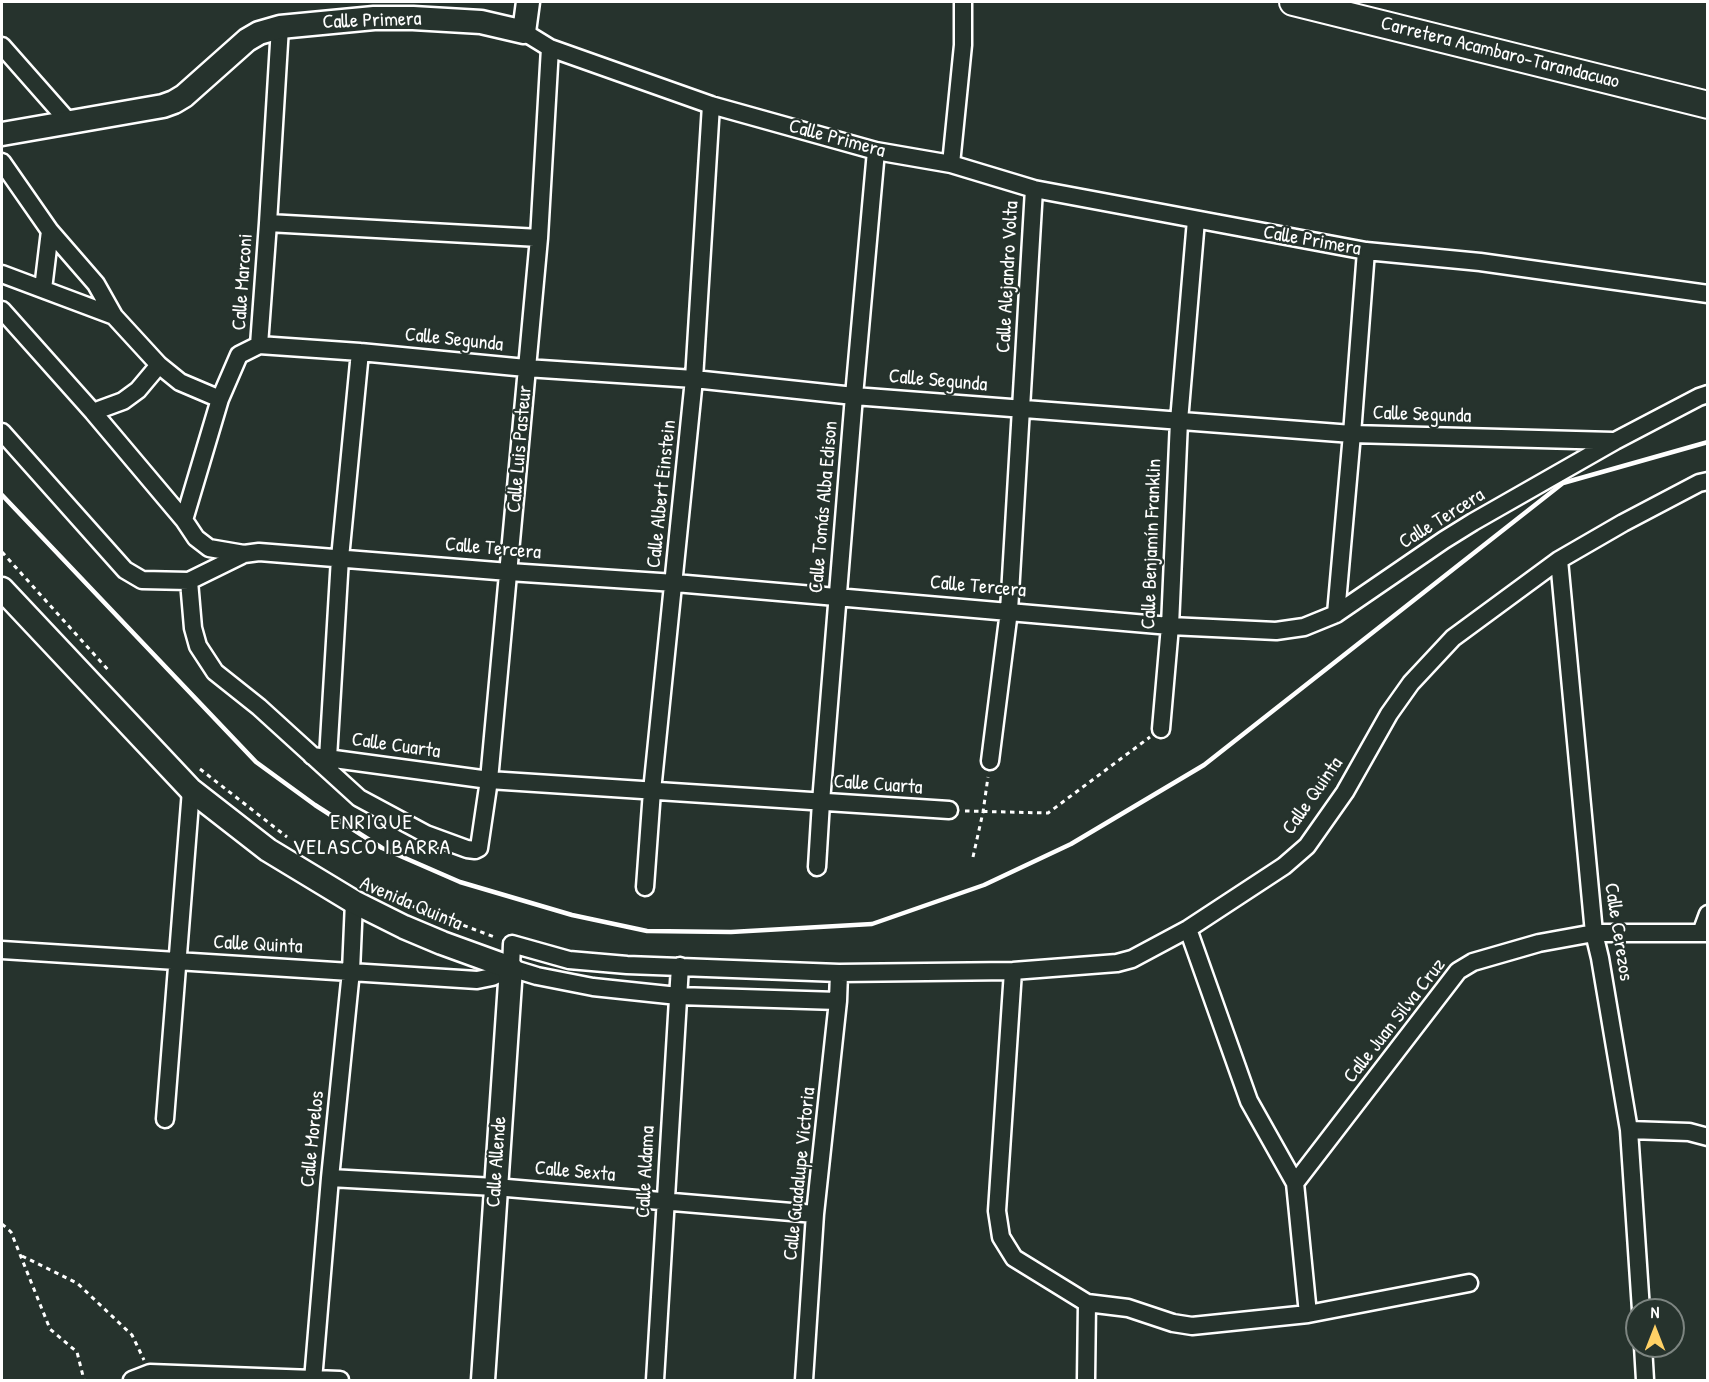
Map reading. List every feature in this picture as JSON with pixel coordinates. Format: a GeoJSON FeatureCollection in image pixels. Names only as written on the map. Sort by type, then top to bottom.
{"type":"FeatureCollection","features":[{"type":"Feature","properties":{"kind":"main road","name":"Carretera Acambaro-Tarandacuao"},"geometry":{"type":"LineString","coordinates":[[1293,2],[1707,105]]}},
{"type":"Feature","properties":{"kind":"street"},"geometry":{"type":"LineString","coordinates":[[524,32],[528,2]]}},
{"type":"Feature","properties":{"kind":"street"},"geometry":{"type":"LineString","coordinates":[[951,164],[963,45],[963,2]]}},
{"type":"Feature","properties":{"kind":"street","name":"Calle Primera"},"geometry":{"type":"LineString","coordinates":[[2,134],[163,106],[174,102],[184,96],[247,40],[259,33],[280,27],[374,18],[482,12],[524,32],[550,48],[711,105],[876,151],[951,164],[1034,189],[1366,251],[1480,262],[1707,294]]}},
{"type":"Feature","properties":{"kind":"street","name":"Calle Marconi"},"geometry":{"type":"LineString","coordinates":[[184,520],[220,399],[239,355],[259,345],[280,27]]}},
{"type":"Feature","properties":{"kind":"street"},"geometry":{"type":"LineString","coordinates":[[2,46],[69,122]]}},
{"type":"Feature","properties":{"kind":"street","name":"Calle Luis Pasteur"},"geometry":{"type":"LineString","coordinates":[[320,757],[359,798],[426,834],[467,849],[479,848],[489,780],[539,238],[550,48]]}},
{"type":"Feature","properties":{"kind":"street","name":"Calle Albert Einstein"},"geometry":{"type":"LineString","coordinates":[[645,887],[652,791],[694,379],[711,105]]}},
{"type":"Feature","properties":{"kind":"street","name":"Calle Tomás Alba Edison"},"geometry":{"type":"LineString","coordinates":[[817,867],[837,597],[876,151]]}},
{"type":"Feature","properties":{"kind":"street"},"geometry":{"type":"LineString","coordinates":[[2,162],[50,231],[96,284],[114,316],[159,365],[180,382],[220,399]]}},
{"type":"Feature","properties":{"kind":"street","name":"Calle Alejandro Volta"},"geometry":{"type":"LineString","coordinates":[[990,761],[1009,611],[1034,189]]}},
{"type":"Feature","properties":{"kind":"street","name":"Calle Benjamín Franklin"},"geometry":{"type":"LineString","coordinates":[[1161,729],[1170,626],[1179,421],[1196,220]]}},
{"type":"Feature","properties":{"kind":"street"},"geometry":{"type":"LineString","coordinates":[[268,223],[539,238]]}},
{"type":"Feature","properties":{"kind":"street"},"geometry":{"type":"LineString","coordinates":[[43,289],[50,231]]}},
{"type":"Feature","properties":{"kind":"street"},"geometry":{"type":"LineString","coordinates":[[1336,614],[1366,251]]}},
{"type":"Feature","properties":{"kind":"street"},"geometry":{"type":"LineString","coordinates":[[2,274],[114,316]]}},
{"type":"Feature","properties":{"kind":"street"},"geometry":{"type":"LineString","coordinates":[[2,310],[93,412],[184,520],[196,538],[209,548],[244,554]]}},
{"type":"Feature","properties":{"kind":"street","name":"Calle Segunda"},"geometry":{"type":"LineString","coordinates":[[259,345],[526,368],[694,379],[854,396],[1352,434],[1615,441]]}},
{"type":"Feature","properties":{"kind":"street"},"geometry":{"type":"LineString","coordinates":[[320,757],[360,352]]}},
{"type":"Feature","properties":{"kind":"street"},"geometry":{"type":"LineString","coordinates":[[93,412],[123,401],[138,390],[159,365]]}},
{"type":"Feature","properties":{"kind":"street","name":"Calle Tercera"},"geometry":{"type":"LineString","coordinates":[[189,581],[244,554],[259,552],[675,583],[1170,626],[1276,631],[1304,627],[1336,614],[1444,540],[1615,441],[1707,394]]}},
{"type":"Feature","properties":{"kind":"street"},"geometry":{"type":"LineString","coordinates":[[2,432],[125,570],[142,579],[189,581],[193,628],[198,646],[215,672],[320,757]]}},
{"type":"Feature","properties":{"kind":"street","name":"Calle Quinta"},"geometry":{"type":"LineString","coordinates":[[839,973],[1012,971],[1117,963],[1132,959],[1188,928],[1284,866],[1307,846],[1345,792],[1389,714],[1411,683],[1453,638],[1559,560],[1623,523],[1707,481]]}},
{"type":"Feature","properties":{"kind":"street","name":"Calle Cerezos"},"geometry":{"type":"LineString","coordinates":[[1559,560],[1594,933],[1629,1130],[1640,1298]]}},
{"type":"Feature","properties":{"kind":"street","name":"Avenida Quinta"},"geometry":{"type":"LineString","coordinates":[[2,589],[191,790],[268,850],[354,902],[442,943],[537,976],[593,987],[678,996],[838,1001]]}},
{"type":"Feature","properties":{"kind":"street","name":"Calle Cuarta"},"geometry":{"type":"LineString","coordinates":[[320,757],[489,780],[949,810]]}},
{"type":"Feature","properties":{"kind":"street"},"geometry":{"type":"LineString","coordinates":[[165,1119],[191,790]]}},
{"type":"Feature","properties":{"kind":"street","name":"Calle Morelos"},"geometry":{"type":"LineString","coordinates":[[313,1380],[330,1178],[351,972],[354,902]]}},
{"type":"Feature","properties":{"kind":"street"},"geometry":{"type":"LineString","coordinates":[[1704,933],[1707,914]]}},
{"type":"Feature","properties":{"kind":"street"},"geometry":{"type":"LineString","coordinates":[[1188,928],[1249,1101],[1295,1183],[1308,1314]]}},
{"type":"Feature","properties":{"kind":"street","name":"Calle Juan Silva Cruz"},"geometry":{"type":"LineString","coordinates":[[1295,1183],[1458,971],[1473,962],[1539,943],[1594,933],[1704,933]]}},
{"type":"Feature","properties":{"kind":"street"},"geometry":{"type":"LineString","coordinates":[[513,944],[569,960],[627,965],[839,973]]}},
{"type":"Feature","properties":{"kind":"street","name":"Calle Allende"},"geometry":{"type":"LineString","coordinates":[[483,1380],[513,944]]}},
{"type":"Feature","properties":{"kind":"street","name":"Calle Quinta"},"geometry":{"type":"LineString","coordinates":[[2,950],[477,980],[492,977],[511,968]]}},
{"type":"Feature","properties":{"kind":"street","name":"Calle Aldama"},"geometry":{"type":"LineString","coordinates":[[655,1380],[680,966]]}},
{"type":"Feature","properties":{"kind":"street"},"geometry":{"type":"LineString","coordinates":[[1012,971],[997,1211],[1000,1237],[1014,1258],[1087,1303],[1128,1308],[1173,1323],[1192,1326],[1308,1314],[1469,1283]]}},
{"type":"Feature","properties":{"kind":"street","name":"Calle Guadalupe Victoria"},"geometry":{"type":"LineString","coordinates":[[804,1380],[815,1214],[839,973]]}},
{"type":"Feature","properties":{"kind":"street"},"geometry":{"type":"LineString","coordinates":[[1629,1130],[1689,1132],[1707,1137]]}},
{"type":"Feature","properties":{"kind":"street","name":"Calle Sexta"},"geometry":{"type":"LineString","coordinates":[[330,1178],[495,1187],[815,1214]]}},
{"type":"Feature","properties":{"kind":"street"},"geometry":{"type":"LineString","coordinates":[[1086,1380],[1087,1303]]}},
{"type":"Feature","properties":{"kind":"street"},"geometry":{"type":"LineString","coordinates":[[1644,1358],[1645,1380]]}},
{"type":"Feature","properties":{"kind":"street"},"geometry":{"type":"LineString","coordinates":[[132,1380],[150,1377],[340,1380]]}},
{"type":"Feature","properties":{"kind":"path"},"geometry":{"type":"LineString","coordinates":[[2,552],[114,677]]}},
{"type":"Feature","properties":{"kind":"path"},"geometry":{"type":"LineString","coordinates":[[949,810],[1048,813],[1161,729]]}},
{"type":"Feature","properties":{"kind":"path"},"geometry":{"type":"LineString","coordinates":[[973,857],[983,812],[990,761]]}},
{"type":"Feature","properties":{"kind":"path"},"geometry":{"type":"LineString","coordinates":[[196,766],[291,840]]}},
{"type":"Feature","properties":{"kind":"path","name":"Avenida Quinta"},"geometry":{"type":"LineString","coordinates":[[390,897],[445,920],[513,944]]}},
{"type":"Feature","properties":{"kind":"path"},"geometry":{"type":"LineString","coordinates":[[2,1224],[11,1232],[50,1329],[77,1352],[84,1380]]}},
{"type":"Feature","properties":{"kind":"path"},"geometry":{"type":"LineString","coordinates":[[21,1256],[77,1282],[132,1335],[150,1377]]}},
{"type":"Feature","properties":{"kind":"railway"},"geometry":{"type":"LineString","coordinates":[[2,495],[256,762],[315,805],[382,848],[460,882],[572,915],[647,931],[731,932],[872,924],[984,885],[1071,844],[1204,765],[1563,483],[1708,442]]}},
{"type":"Feature","properties":{"kind":"district","name":"ENRIQUE VELASCO IBARRA"},"geometry":{"type":"Point","coordinates":[372,836]}}]}
